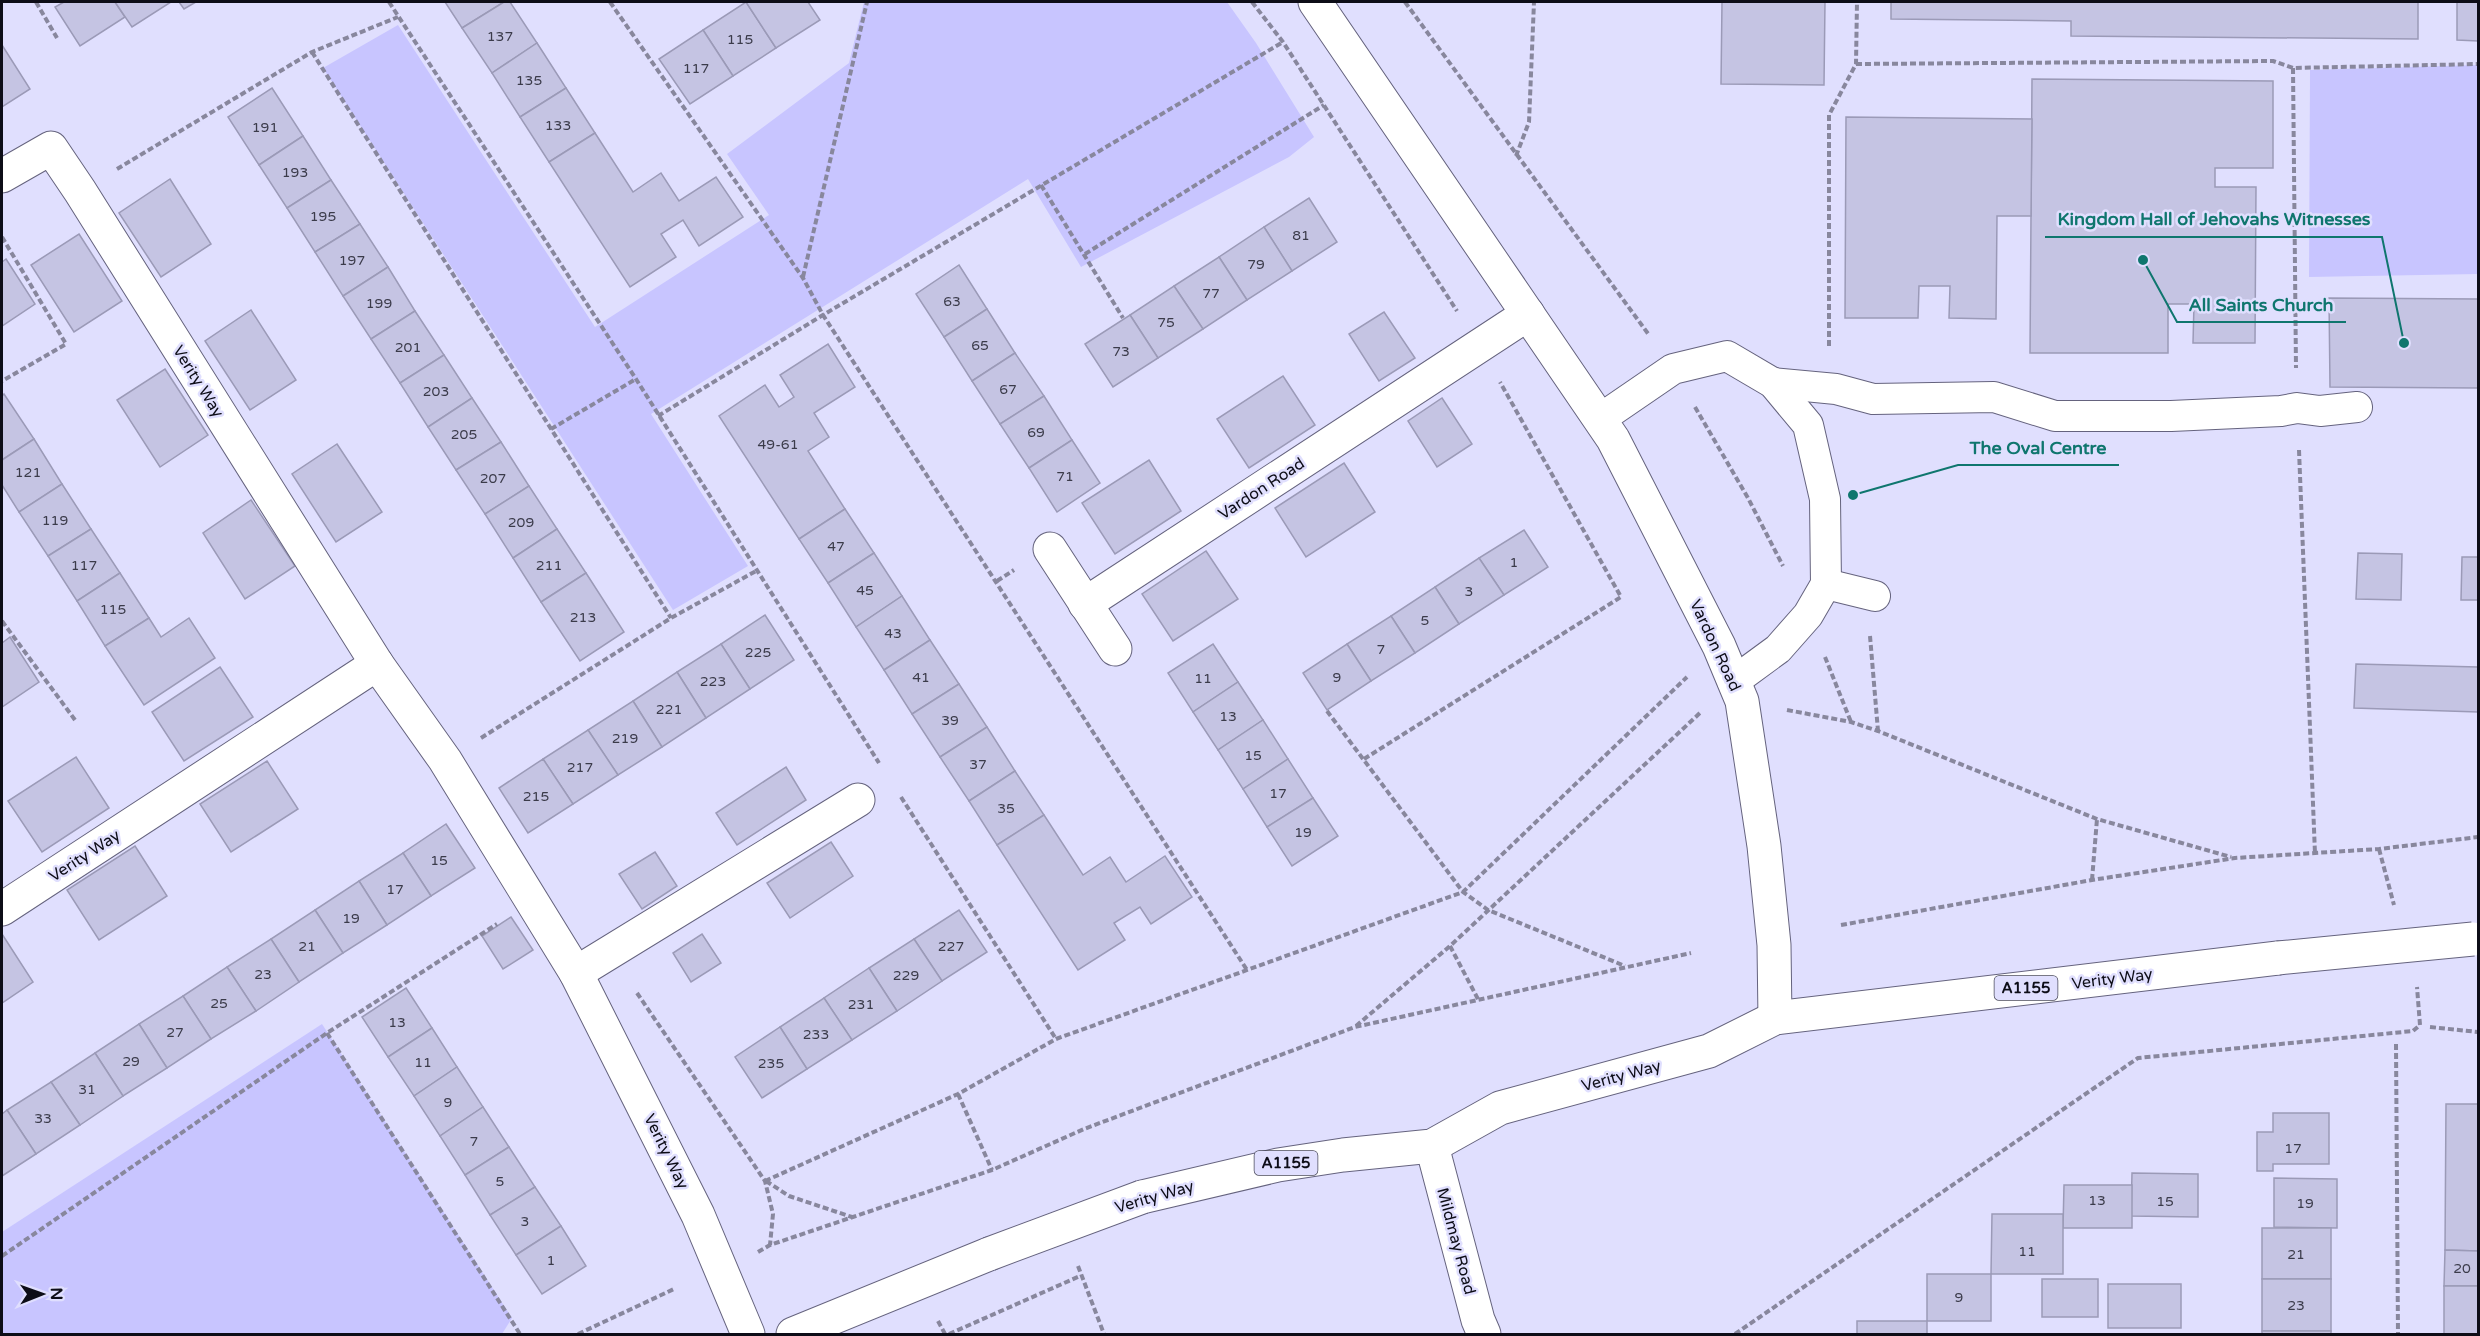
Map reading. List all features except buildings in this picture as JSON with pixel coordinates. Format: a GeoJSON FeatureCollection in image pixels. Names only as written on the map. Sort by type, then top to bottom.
{"type":"FeatureCollection","features":[{"type":"Feature","properties":{"kind":"street","name":"Vardon Road"},"geometry":{"type":"LineString","coordinates":[[1315,2],[1613,439],[1719,646],[1737,691],[1764,846],[1774,945],[1775,1018]]}},
{"type":"Feature","properties":{"kind":"street","name":"Verity Way"},"geometry":{"type":"LineString","coordinates":[[2,176],[51,148],[80,191],[377,664],[445,760],[576,973],[698,1215],[748,1335]]}},
{"type":"Feature","properties":{"kind":"street","name":"Vardon Road"},"geometry":{"type":"LineString","coordinates":[[1085,604],[1528,314]]}},
{"type":"Feature","properties":{"kind":"street"},"geometry":{"type":"LineString","coordinates":[[1050,549],[1115,649]]}},
{"type":"Feature","properties":{"kind":"street","name":"Verity Way"},"geometry":{"type":"LineString","coordinates":[[2,909],[377,664]]}},
{"type":"Feature","properties":{"kind":"street"},"geometry":{"type":"LineString","coordinates":[[576,973],[858,800]]}},
{"type":"Feature","properties":{"kind":"street","name":"Verity Way"},"geometry":{"type":"LineString","coordinates":[[793,1335],[989,1254],[1142,1197],[1278,1165],[1343,1155],[1432,1146],[1500,1108],[1709,1051],[1775,1018],[2278,958],[2475,939]]}},
{"type":"Feature","properties":{"kind":"street","name":"Mildmay Road"},"geometry":{"type":"LineString","coordinates":[[1432,1146],[1478,1320],[1484,1335]]}},
{"type":"Feature","properties":{"kind":"lane"},"geometry":{"type":"LineString","coordinates":[[1599,419],[1673,369],[1727,356],[1773,383],[1808,425],[1825,499],[1826,584],[1808,615],[1737,691]]}},
{"type":"Feature","properties":{"kind":"lane"},"geometry":{"type":"LineString","coordinates":[[1773,383],[1836,389],[1873,399],[1994,397],[2055,416],[2171,416],[2281,411],[2297,408],[2320,411],[2357,407]]}},
{"type":"Feature","properties":{"kind":"lane"},"geometry":{"type":"LineString","coordinates":[[1826,584],[1875,596]]}},
{"type":"Feature","properties":{"kind":"path"},"geometry":{"type":"LineString","coordinates":[[36,2],[57,38]]}},
{"type":"Feature","properties":{"kind":"path"},"geometry":{"type":"LineString","coordinates":[[389,2],[636,379],[884,770]]}},
{"type":"Feature","properties":{"kind":"path"},"geometry":{"type":"LineString","coordinates":[[610,2],[803,278],[823,315],[1247,970]]}},
{"type":"Feature","properties":{"kind":"path"},"geometry":{"type":"LineString","coordinates":[[803,278],[867,2]]}},
{"type":"Feature","properties":{"kind":"path"},"geometry":{"type":"LineString","coordinates":[[1516,156],[1529,122],[1534,2]]}},
{"type":"Feature","properties":{"kind":"path"},"geometry":{"type":"LineString","coordinates":[[1857,2],[1856,64],[2273,61],[2293,68],[2478,64]]}},
{"type":"Feature","properties":{"kind":"path"},"geometry":{"type":"LineString","coordinates":[[80,191],[312,52],[398,16]]}},
{"type":"Feature","properties":{"kind":"path"},"geometry":{"type":"LineString","coordinates":[[658,416],[823,315],[1290,38]]}},
{"type":"Feature","properties":{"kind":"path"},"geometry":{"type":"LineString","coordinates":[[312,52],[671,618]]}},
{"type":"Feature","properties":{"kind":"path"},"geometry":{"type":"LineString","coordinates":[[2293,68],[2297,408],[2315,854]]}},
{"type":"Feature","properties":{"kind":"path"},"geometry":{"type":"LineString","coordinates":[[1085,254],[1324,105]]}},
{"type":"Feature","properties":{"kind":"path"},"geometry":{"type":"LineString","coordinates":[[1041,185],[1123,318]]}},
{"type":"Feature","properties":{"kind":"path"},"geometry":{"type":"LineString","coordinates":[[2,237],[66,344],[2,381]]}},
{"type":"Feature","properties":{"kind":"path"},"geometry":{"type":"LineString","coordinates":[[551,429],[636,379]]}},
{"type":"Feature","properties":{"kind":"path"},"geometry":{"type":"LineString","coordinates":[[445,760],[671,618],[756,571]]}},
{"type":"Feature","properties":{"kind":"path"},"geometry":{"type":"LineString","coordinates":[[2,621],[75,720]]}},
{"type":"Feature","properties":{"kind":"path"},"geometry":{"type":"LineString","coordinates":[[765,1180],[958,1094],[1056,1039],[1463,892],[1719,646]]}},
{"type":"Feature","properties":{"kind":"path"},"geometry":{"type":"LineString","coordinates":[[1355,1027],[1450,946],[1737,691],[1878,731],[2097,819],[2235,858]]}},
{"type":"Feature","properties":{"kind":"path"},"geometry":{"type":"LineString","coordinates":[[1327,711],[1463,892],[1488,910],[1625,966]]}},
{"type":"Feature","properties":{"kind":"path"},"geometry":{"type":"LineString","coordinates":[[896,790],[1056,1039]]}},
{"type":"Feature","properties":{"kind":"path"},"geometry":{"type":"LineString","coordinates":[[2092,880],[2097,819]]}},
{"type":"Feature","properties":{"kind":"path"},"geometry":{"type":"LineString","coordinates":[[1841,925],[2092,880],[2235,858],[2379,849],[2478,837]]}},
{"type":"Feature","properties":{"kind":"path"},"geometry":{"type":"LineString","coordinates":[[2379,849],[2396,912]]}},
{"type":"Feature","properties":{"kind":"path"},"geometry":{"type":"LineString","coordinates":[[2,1256],[327,1033],[502,921]]}},
{"type":"Feature","properties":{"kind":"path"},"geometry":{"type":"LineString","coordinates":[[1450,946],[1479,1001]]}},
{"type":"Feature","properties":{"kind":"path"},"geometry":{"type":"LineString","coordinates":[[609,953],[765,1180],[773,1214],[770,1245]]}},
{"type":"Feature","properties":{"kind":"path"},"geometry":{"type":"LineString","coordinates":[[758,1252],[770,1245],[992,1170],[1084,1129],[1355,1027],[1479,1001],[1625,966],[1691,954]]}},
{"type":"Feature","properties":{"kind":"path"},"geometry":{"type":"LineString","coordinates":[[1735,1335],[2138,1058],[2413,1031],[2420,1025],[2414,978]]}},
{"type":"Feature","properties":{"kind":"path"},"geometry":{"type":"LineString","coordinates":[[2430,1028],[2478,1032]]}},
{"type":"Feature","properties":{"kind":"path"},"geometry":{"type":"LineString","coordinates":[[327,1033],[520,1335]]}},
{"type":"Feature","properties":{"kind":"path"},"geometry":{"type":"LineString","coordinates":[[2396,1044],[2398,1335]]}},
{"type":"Feature","properties":{"kind":"path"},"geometry":{"type":"LineString","coordinates":[[958,1094],[992,1170]]}},
{"type":"Feature","properties":{"kind":"path"},"geometry":{"type":"LineString","coordinates":[[765,1180],[789,1196],[853,1217]]}},
{"type":"Feature","properties":{"kind":"path"},"geometry":{"type":"LineString","coordinates":[[1077,1265],[1104,1335]]}},
{"type":"Feature","properties":{"kind":"path"},"geometry":{"type":"LineString","coordinates":[[949,1335],[1080,1276]]}},
{"type":"Feature","properties":{"kind":"path"},"geometry":{"type":"LineString","coordinates":[[578,1335],[674,1288]]}},
{"type":"Feature","properties":{"kind":"shaded area"},"geometry":{"type":"Polygon","coordinates":[[[864,2],[1227,2],[1256,43],[1314,137],[1289,157],[1081,267],[1028,179],[651,414],[748,566],[673,610],[323,68],[398,25],[595,327],[769,215],[727,154],[849,63],[864,2]]]}},
{"type":"Feature","properties":{"kind":"shaded area"},"geometry":{"type":"Polygon","coordinates":[[[2478,65],[2478,274],[2309,277],[2310,70],[2478,65]]]}},
{"type":"Feature","properties":{"kind":"shaded area"},"geometry":{"type":"Polygon","coordinates":[[[322,1024],[512,1318],[502,1334],[2,1334],[2,1232],[322,1024]]]}},
{"type":"Feature","properties":{"kind":"place","name":"All Saints Church"},"geometry":{"type":"Point","coordinates":[2143,260]}},
{"type":"Feature","properties":{"kind":"place","name":"Kingdom Hall of Jehovahs Witnesses"},"geometry":{"type":"Point","coordinates":[2404,343]}},
{"type":"Feature","properties":{"kind":"place","name":"The Oval Centre"},"geometry":{"type":"Point","coordinates":[1853,495]}}]}
